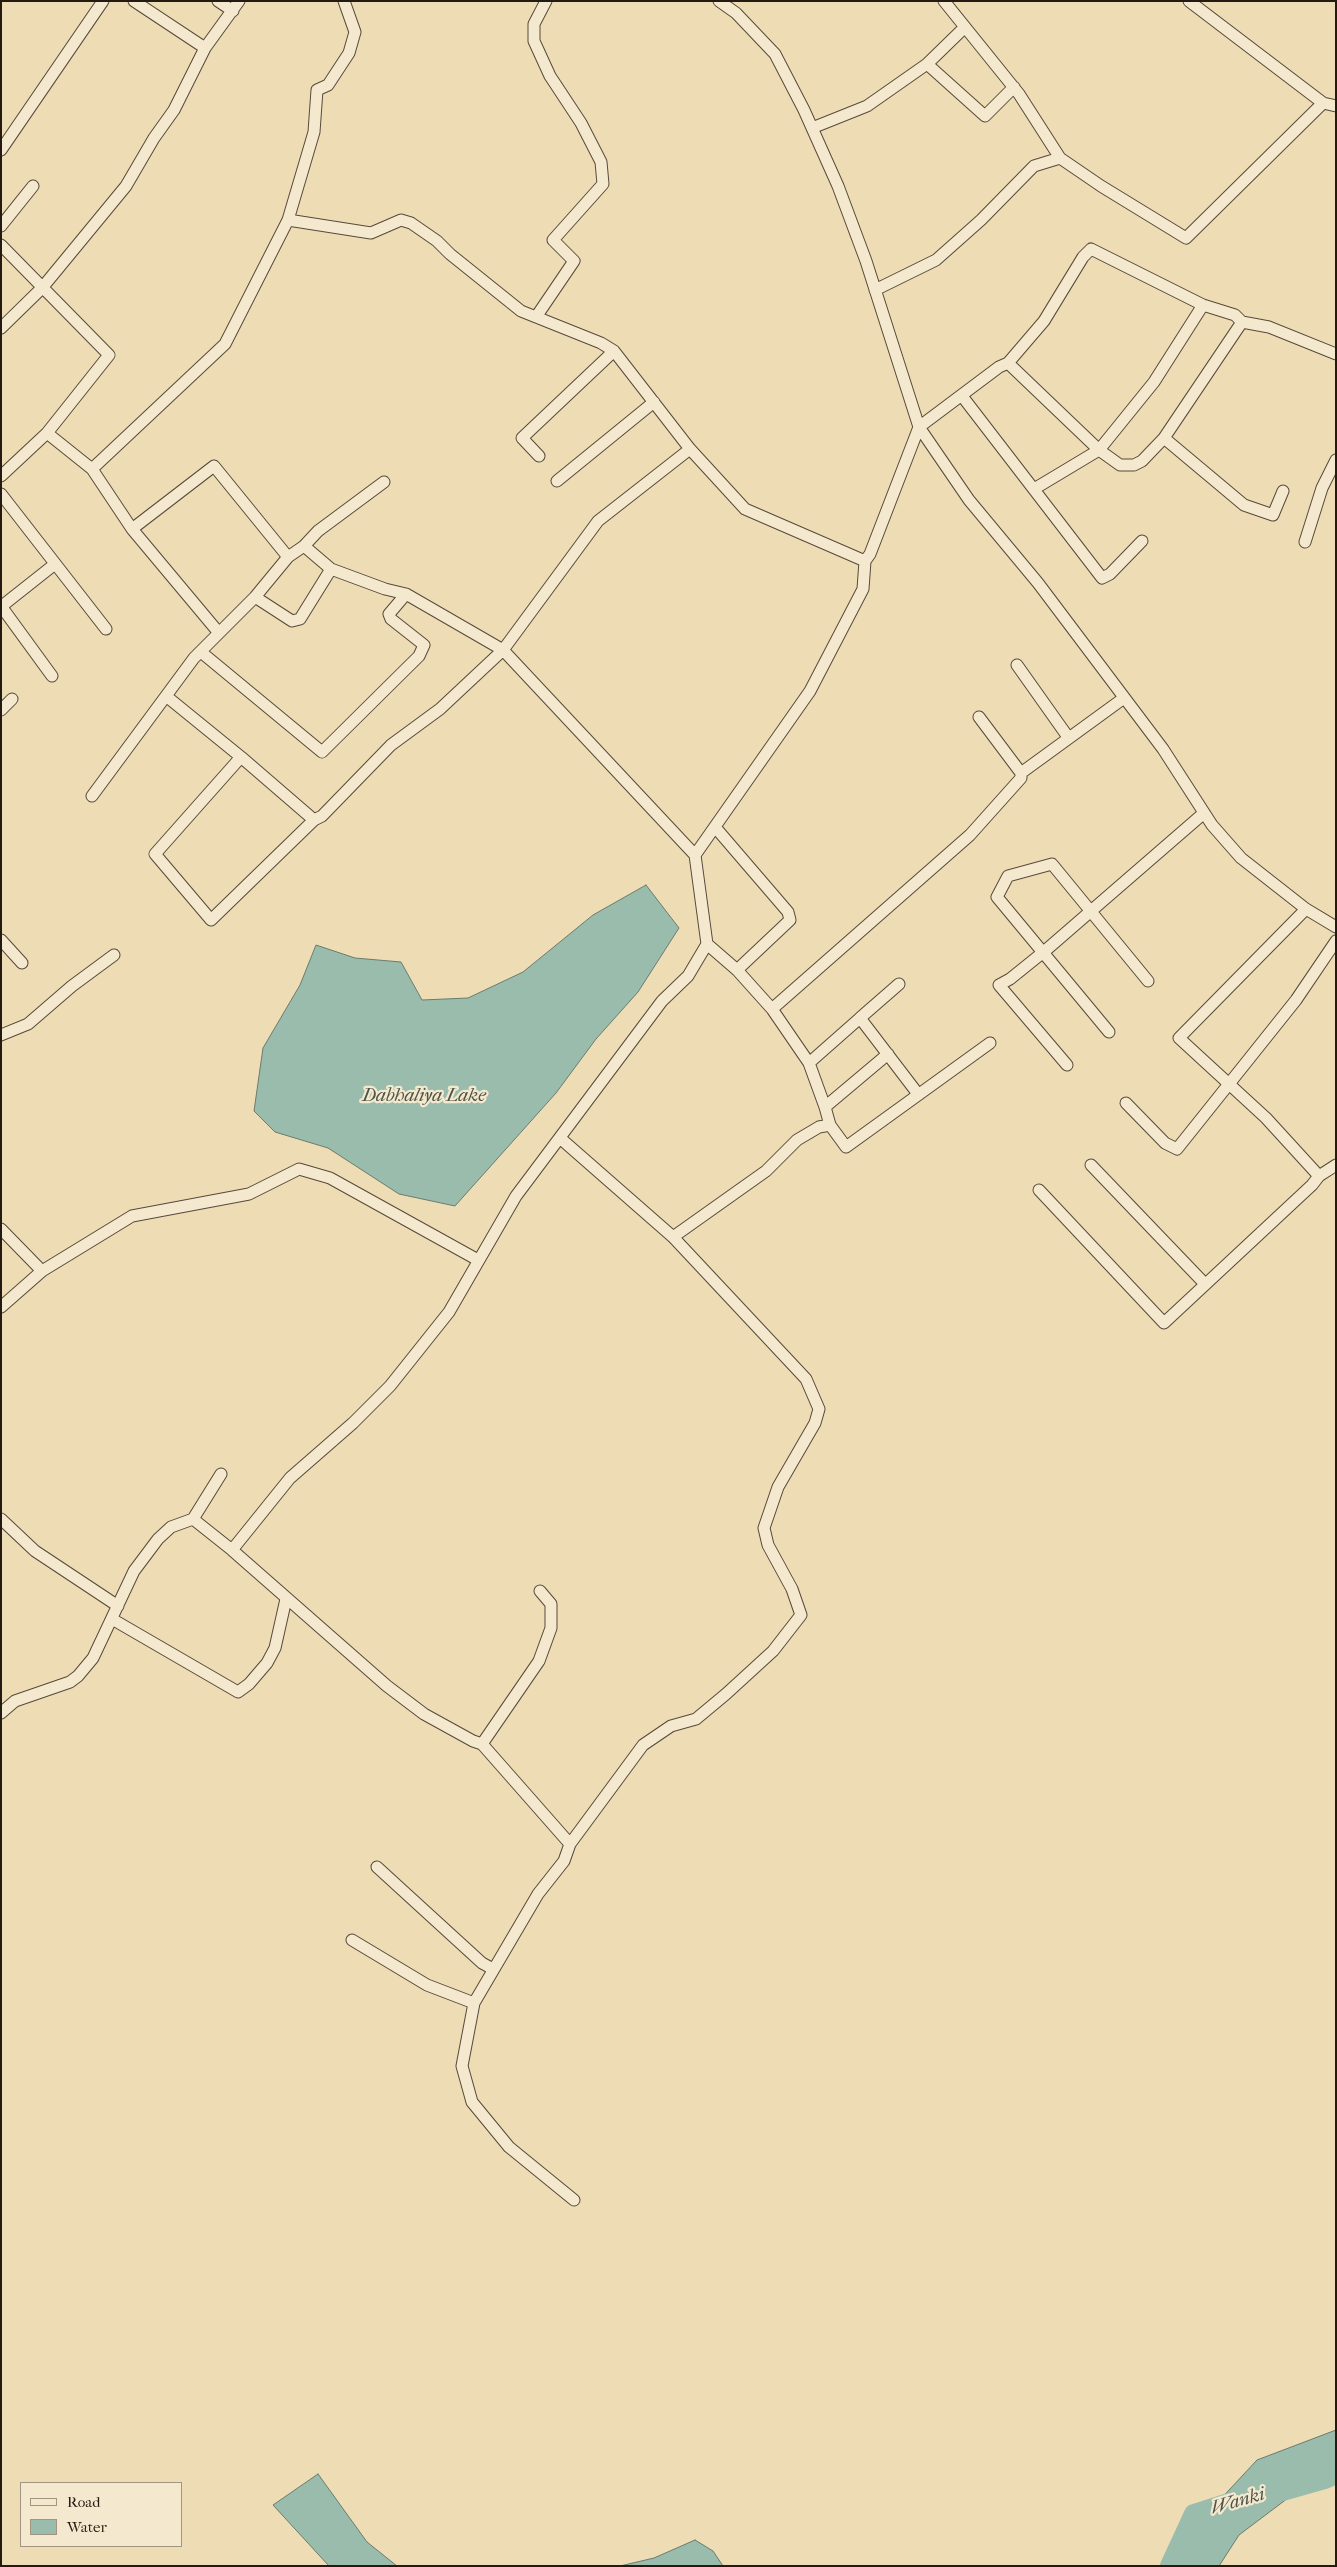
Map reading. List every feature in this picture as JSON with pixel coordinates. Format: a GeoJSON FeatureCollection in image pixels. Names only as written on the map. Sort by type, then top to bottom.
{"type":"FeatureCollection","features":[{"type":"Feature","properties":{"kind":"street"},"geometry":{"type":"LineString","coordinates":[[1,150],[102,1]]}},
{"type":"Feature","properties":{"kind":"street"},"geometry":{"type":"LineString","coordinates":[[134,1],[206,48]]}},
{"type":"Feature","properties":{"kind":"street"},"geometry":{"type":"LineString","coordinates":[[1,328],[42,288],[126,186],[154,138],[174,110],[206,48],[236,6],[218,1]]}},
{"type":"Feature","properties":{"kind":"street"},"geometry":{"type":"LineString","coordinates":[[92,469],[224,344],[288,220],[314,132],[317,90],[328,85],[349,53],[355,32],[344,1]]}},
{"type":"Feature","properties":{"kind":"street"},"geometry":{"type":"LineString","coordinates":[[536,317],[574,262],[553,240],[603,184],[601,162],[581,123],[550,76],[534,41],[534,24],[546,1]]}},
{"type":"Feature","properties":{"kind":"street"},"geometry":{"type":"LineString","coordinates":[[719,1],[736,13],[775,54],[812,128],[838,186],[875,290],[918,427],[969,500],[1038,583],[1163,749],[1204,813],[1241,858],[1306,909],[1336,928]]}},
{"type":"Feature","properties":{"kind":"street"},"geometry":{"type":"LineString","coordinates":[[944,1],[1014,87],[1060,158],[1101,186],[1186,238],[1323,104]]}},
{"type":"Feature","properties":{"kind":"street"},"geometry":{"type":"LineString","coordinates":[[1189,1],[1323,104],[1336,106]]}},
{"type":"Feature","properties":{"kind":"street"},"geometry":{"type":"LineString","coordinates":[[812,128],[867,106],[927,64],[965,27]]}},
{"type":"Feature","properties":{"kind":"street"},"geometry":{"type":"LineString","coordinates":[[927,64],[985,116],[1014,87]]}},
{"type":"Feature","properties":{"kind":"street"},"geometry":{"type":"LineString","coordinates":[[875,290],[936,260],[982,220],[1034,166],[1060,158]]}},
{"type":"Feature","properties":{"kind":"street"},"geometry":{"type":"LineString","coordinates":[[1,226],[33,186]]}},
{"type":"Feature","properties":{"kind":"street"},"geometry":{"type":"LineString","coordinates":[[288,220],[371,233],[401,220],[410,224],[437,241],[450,254],[521,311],[602,343],[614,351],[690,449],[745,509],[865,561]]}},
{"type":"Feature","properties":{"kind":"street"},"geometry":{"type":"LineString","coordinates":[[1,245],[109,355],[47,433],[1,476]]}},
{"type":"Feature","properties":{"kind":"street"},"geometry":{"type":"LineString","coordinates":[[695,855],[810,691],[863,589],[865,561],[870,554],[918,427],[999,368],[1008,364],[1044,321],[1083,257],[1091,249],[1203,306],[1235,315],[1242,322],[1269,327],[1336,354]]}},
{"type":"Feature","properties":{"kind":"street"},"geometry":{"type":"LineString","coordinates":[[1034,489],[1099,450],[1154,382],[1203,306]]}},
{"type":"Feature","properties":{"kind":"street"},"geometry":{"type":"LineString","coordinates":[[1008,364],[1099,450],[1120,465],[1134,465],[1142,461],[1164,438],[1242,322]]}},
{"type":"Feature","properties":{"kind":"street"},"geometry":{"type":"LineString","coordinates":[[539,456],[522,438],[614,351]]}},
{"type":"Feature","properties":{"kind":"street"},"geometry":{"type":"LineString","coordinates":[[962,396],[1102,578],[1110,574],[1142,541]]}},
{"type":"Feature","properties":{"kind":"street"},"geometry":{"type":"LineString","coordinates":[[557,481],[654,402]]}},
{"type":"Feature","properties":{"kind":"street"},"geometry":{"type":"LineString","coordinates":[[47,433],[92,469],[132,530],[219,633]]}},
{"type":"Feature","properties":{"kind":"street"},"geometry":{"type":"LineString","coordinates":[[1164,438],[1244,505],[1273,515],[1283,491]]}},
{"type":"Feature","properties":{"kind":"street"},"geometry":{"type":"LineString","coordinates":[[241,756],[154,854],[211,920],[314,820],[322,816],[391,744],[440,710],[503,650],[598,521],[690,449]]}},
{"type":"Feature","properties":{"kind":"street"},"geometry":{"type":"LineString","coordinates":[[1305,542],[1322,488],[1336,460]]}},
{"type":"Feature","properties":{"kind":"street"},"geometry":{"type":"LineString","coordinates":[[132,530],[214,466],[288,558]]}},
{"type":"Feature","properties":{"kind":"street"},"geometry":{"type":"LineString","coordinates":[[92,796],[201,652],[255,597],[288,558],[304,546],[318,531],[384,482]]}},
{"type":"Feature","properties":{"kind":"street"},"geometry":{"type":"LineString","coordinates":[[1,494],[106,629]]}},
{"type":"Feature","properties":{"kind":"street"},"geometry":{"type":"LineString","coordinates":[[232,1550],[290,1478],[353,1424],[390,1386],[449,1312],[516,1196],[662,1002],[688,976],[707,944],[695,855],[503,650],[406,594],[385,589],[331,569],[304,546]]}},
{"type":"Feature","properties":{"kind":"street"},"geometry":{"type":"LineString","coordinates":[[52,676],[2,606],[56,564]]}},
{"type":"Feature","properties":{"kind":"street"},"geometry":{"type":"LineString","coordinates":[[255,597],[292,621],[300,618],[331,569]]}},
{"type":"Feature","properties":{"kind":"street"},"geometry":{"type":"LineString","coordinates":[[201,652],[322,752],[420,656],[424,646],[391,618],[389,614],[406,594]]}},
{"type":"Feature","properties":{"kind":"street"},"geometry":{"type":"LineString","coordinates":[[1017,665],[1068,737]]}},
{"type":"Feature","properties":{"kind":"street"},"geometry":{"type":"LineString","coordinates":[[166,696],[241,756],[314,820]]}},
{"type":"Feature","properties":{"kind":"street"},"geometry":{"type":"LineString","coordinates":[[1021,773],[1124,698]]}},
{"type":"Feature","properties":{"kind":"street"},"geometry":{"type":"LineString","coordinates":[[1,710],[12,699]]}},
{"type":"Feature","properties":{"kind":"street"},"geometry":{"type":"LineString","coordinates":[[772,1010],[970,834],[1021,778],[1021,773],[979,717]]}},
{"type":"Feature","properties":{"kind":"street"},"geometry":{"type":"LineString","coordinates":[[1067,1065],[999,984],[1010,979],[1042,954],[1204,813]]}},
{"type":"Feature","properties":{"kind":"street"},"geometry":{"type":"LineString","coordinates":[[715,827],[788,912],[790,920],[737,970]]}},
{"type":"Feature","properties":{"kind":"street"},"geometry":{"type":"LineString","coordinates":[[1109,1032],[1042,954],[997,897],[1008,876],[1052,864],[1148,981]]}},
{"type":"Feature","properties":{"kind":"street"},"geometry":{"type":"LineString","coordinates":[[1306,909],[1179,1038],[1266,1118],[1319,1176]]}},
{"type":"Feature","properties":{"kind":"street"},"geometry":{"type":"LineString","coordinates":[[1,940],[22,963]]}},
{"type":"Feature","properties":{"kind":"street"},"geometry":{"type":"LineString","coordinates":[[1126,1103],[1165,1143],[1177,1149],[1230,1086],[1296,1000],[1336,941]]}},
{"type":"Feature","properties":{"kind":"street"},"geometry":{"type":"LineString","coordinates":[[707,944],[737,970],[772,1010],[809,1063],[830,1125],[846,1147],[990,1042]]}},
{"type":"Feature","properties":{"kind":"street"},"geometry":{"type":"LineString","coordinates":[[1,1035],[28,1024],[72,986],[114,955]]}},
{"type":"Feature","properties":{"kind":"street"},"geometry":{"type":"LineString","coordinates":[[809,1063],[899,984]]}},
{"type":"Feature","properties":{"kind":"street"},"geometry":{"type":"LineString","coordinates":[[860,1018],[918,1094]]}},
{"type":"Feature","properties":{"kind":"street"},"geometry":{"type":"LineString","coordinates":[[825,1107],[888,1054]]}},
{"type":"Feature","properties":{"kind":"street"},"geometry":{"type":"LineString","coordinates":[[672,1237],[766,1171],[797,1140],[819,1127],[830,1125]]}},
{"type":"Feature","properties":{"kind":"street"},"geometry":{"type":"LineString","coordinates":[[560,1138],[672,1237],[806,1378],[818,1409],[815,1423],[778,1487],[764,1528],[768,1545],[792,1589],[801,1615],[773,1651],[726,1694],[696,1719],[671,1726],[644,1746],[570,1844],[564,1861],[538,1894],[474,2003],[462,2066],[472,2102],[509,2147],[574,2200]]}},
{"type":"Feature","properties":{"kind":"street"},"geometry":{"type":"LineString","coordinates":[[1091,1165],[1205,1284]]}},
{"type":"Feature","properties":{"kind":"street"},"geometry":{"type":"LineString","coordinates":[[1039,1190],[1164,1323],[1312,1185],[1319,1176],[1336,1165]]}},
{"type":"Feature","properties":{"kind":"street"},"geometry":{"type":"LineString","coordinates":[[1,1306],[42,1271],[132,1216],[249,1194],[298,1169],[330,1178],[478,1260]]}},
{"type":"Feature","properties":{"kind":"street"},"geometry":{"type":"LineString","coordinates":[[1,1229],[42,1271]]}},
{"type":"Feature","properties":{"kind":"street"},"geometry":{"type":"LineString","coordinates":[[1,1714],[15,1701],[70,1682],[78,1676],[93,1658],[134,1571],[158,1539],[171,1527],[193,1519],[222,1474]]}},
{"type":"Feature","properties":{"kind":"street"},"geometry":{"type":"LineString","coordinates":[[1,1519],[35,1551],[118,1606]]}},
{"type":"Feature","properties":{"kind":"street"},"geometry":{"type":"LineString","coordinates":[[193,1519],[232,1550],[387,1686],[424,1714],[482,1744],[570,1844]]}},
{"type":"Feature","properties":{"kind":"street"},"geometry":{"type":"LineString","coordinates":[[482,1744],[539,1661],[551,1628],[551,1604],[540,1591]]}},
{"type":"Feature","properties":{"kind":"street"},"geometry":{"type":"LineString","coordinates":[[112,1619],[238,1692],[249,1684],[271,1656],[286,1599]]}},
{"type":"Feature","properties":{"kind":"street"},"geometry":{"type":"LineString","coordinates":[[377,1867],[482,1963],[493,1969]]}},
{"type":"Feature","properties":{"kind":"street"},"geometry":{"type":"LineString","coordinates":[[352,1940],[427,1985],[474,2003]]}},
{"type":"Feature","properties":{"kind":"water","name":"Dabhaliya Lake"},"geometry":{"type":"Polygon","coordinates":[[[646,885],[679,928],[638,992],[596,1039],[556,1093],[455,1206],[399,1194],[328,1148],[275,1132],[254,1111],[263,1048],[300,985],[316,945],[355,958],[401,962],[422,1000],[468,998],[523,972],[593,915],[646,885]]]}},
{"type":"Feature","properties":{"kind":"water"},"geometry":{"type":"Polygon","coordinates":[[[1336,2430],[1336,2468],[1304,2486],[1239,2535],[1219,2566],[1174,2566],[1189,2533],[1257,2460],[1336,2430]]]}},
{"type":"Feature","properties":{"kind":"water"},"geometry":{"type":"Polygon","coordinates":[[[318,2474],[367,2542],[397,2566],[329,2566],[273,2505],[318,2474]]]}},
{"type":"Feature","properties":{"kind":"water"},"geometry":{"type":"Polygon","coordinates":[[[695,2540],[713,2551],[723,2566],[620,2566],[654,2558],[695,2540]]]}},
{"type":"Feature","properties":{"kind":"waterway","name":"Wanki"},"geometry":{"type":"LineString","coordinates":[[1283,2491],[1336,2474]]}},
{"type":"Feature","properties":{"kind":"waterway","name":"Wanki"},"geometry":{"type":"LineString","coordinates":[[1170,2566],[1194,2514],[1238,2500]]}}]}
